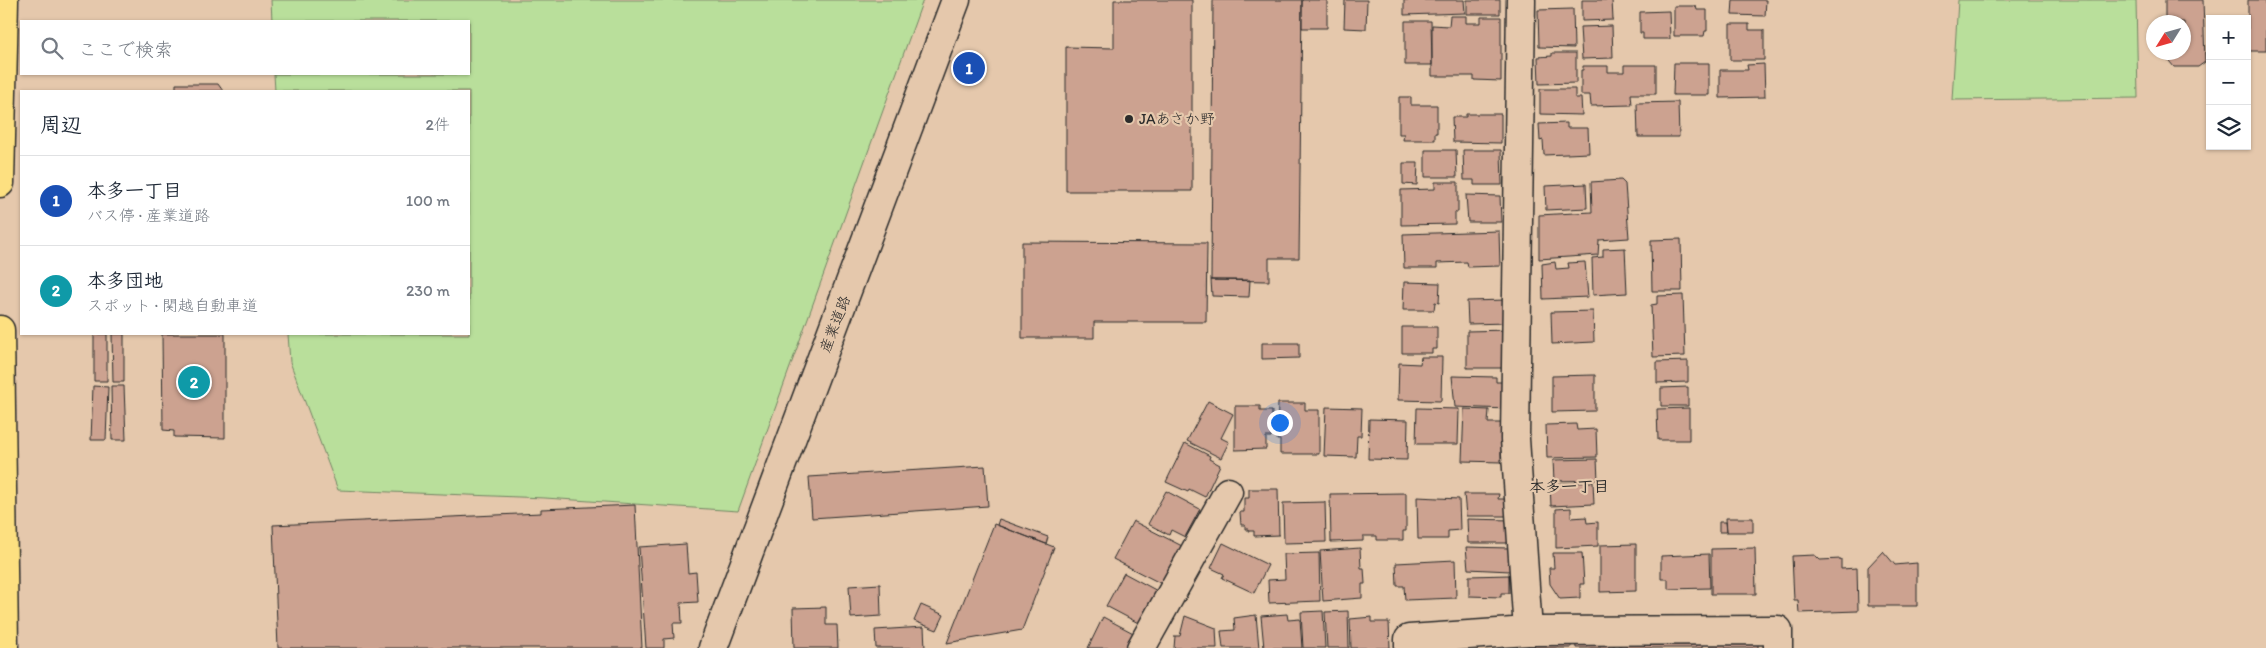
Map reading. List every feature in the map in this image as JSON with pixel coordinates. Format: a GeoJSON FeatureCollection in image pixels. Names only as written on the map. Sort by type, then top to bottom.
{"type":"FeatureCollection","features":[{"type":"Feature","properties":{"kind":"highway"},"geometry":{"type":"LineString","coordinates":[[0,183],[4,0]]}},
{"type":"Feature","properties":{"kind":"highway"},"geometry":{"type":"LineString","coordinates":[[0,330],[4,648]]}},
{"type":"Feature","properties":{"kind":"street","name":"産業道路"},"geometry":{"type":"LineString","coordinates":[[713,648],[956,0]]}},
{"type":"Feature","properties":{"kind":"street"},"geometry":{"type":"LineString","coordinates":[[1521,0],[1515,439],[1528,632]]}},
{"type":"Feature","properties":{"kind":"street"},"geometry":{"type":"LineString","coordinates":[[1141,648],[1228,492]]}},
{"type":"Feature","properties":{"kind":"street"},"geometry":{"type":"LineString","coordinates":[[1409,648],[1409,639],[1528,632],[1778,630],[1778,648]]}},
{"type":"Feature","properties":{"kind":"green space"},"geometry":{"type":"Polygon","coordinates":[[[271,0],[923,0],[738,511],[545,498],[338,490],[290,362],[288,335],[470,335],[470,90],[275,90],[274,75],[470,75],[470,20],[272,20],[271,0]]]}},
{"type":"Feature","properties":{"kind":"green space"},"geometry":{"type":"Polygon","coordinates":[[[1958,0],[2136,0],[2138,98],[1952,100],[1958,0]]]}},
{"type":"Feature","properties":{"kind":"building","name":"JAあさか野"},"geometry":{"type":"Polygon","coordinates":[[[1114,0],[1192,0],[1192,191],[1066,191],[1066,47],[1114,48],[1114,0]]]}},
{"type":"Feature","properties":{"kind":"building"},"geometry":{"type":"Polygon","coordinates":[[[1213,0],[1302,0],[1299,258],[1269,258],[1269,281],[1211,280],[1213,0]]]}},
{"type":"Feature","properties":{"kind":"building"},"geometry":{"type":"Polygon","coordinates":[[[1302,0],[1327,0],[1327,28],[1302,28],[1302,0]]]}},
{"type":"Feature","properties":{"kind":"building"},"geometry":{"type":"Polygon","coordinates":[[[1345,0],[1367,0],[1366,29],[1344,28],[1345,0]]]}},
{"type":"Feature","properties":{"kind":"building"},"geometry":{"type":"Polygon","coordinates":[[[1404,0],[1464,0],[1465,13],[1404,15],[1404,0]]]}},
{"type":"Feature","properties":{"kind":"building"},"geometry":{"type":"Polygon","coordinates":[[[1467,0],[1500,0],[1500,14],[1467,14],[1467,0]]]}},
{"type":"Feature","properties":{"kind":"building"},"geometry":{"type":"Polygon","coordinates":[[[1582,0],[1612,0],[1613,20],[1582,21],[1582,0]]]}},
{"type":"Feature","properties":{"kind":"building"},"geometry":{"type":"Polygon","coordinates":[[[1733,0],[1766,0],[1765,16],[1732,15],[1733,0]]]}},
{"type":"Feature","properties":{"kind":"building"},"geometry":{"type":"Polygon","coordinates":[[[2165,0],[2203,0],[2205,62],[2198,67],[2174,67],[2168,60],[2191,60],[2191,15],[2165,15],[2165,0]]]}},
{"type":"Feature","properties":{"kind":"building"},"geometry":{"type":"Polygon","coordinates":[[[2248,0],[2266,0],[2266,51],[2251,51],[2251,15],[2248,15],[2248,0]]]}},
{"type":"Feature","properties":{"kind":"building"},"geometry":{"type":"Polygon","coordinates":[[[1674,6],[1696,6],[1697,10],[1707,10],[1707,31],[1705,31],[1704,36],[1674,36],[1674,6]]]}},
{"type":"Feature","properties":{"kind":"building"},"geometry":{"type":"Polygon","coordinates":[[[1573,9],[1574,48],[1539,47],[1538,10],[1573,9]]]}},
{"type":"Feature","properties":{"kind":"building"},"geometry":{"type":"Polygon","coordinates":[[[1669,11],[1670,39],[1643,39],[1643,33],[1640,33],[1640,12],[1669,11]]]}},
{"type":"Feature","properties":{"kind":"building"},"geometry":{"type":"Polygon","coordinates":[[[1450,16],[1466,16],[1466,23],[1481,23],[1481,17],[1501,17],[1501,81],[1474,80],[1474,76],[1432,76],[1432,25],[1449,26],[1450,16]]]}},
{"type":"Feature","properties":{"kind":"building"},"geometry":{"type":"Polygon","coordinates":[[[1405,21],[1431,21],[1432,65],[1405,65],[1405,21]]]}},
{"type":"Feature","properties":{"kind":"building"},"geometry":{"type":"Polygon","coordinates":[[[1730,24],[1749,24],[1749,30],[1764,30],[1764,60],[1730,60],[1730,24]]]}},
{"type":"Feature","properties":{"kind":"building"},"geometry":{"type":"Polygon","coordinates":[[[1612,26],[1613,58],[1582,59],[1580,27],[1612,26]]]}},
{"type":"Feature","properties":{"kind":"building"},"geometry":{"type":"Polygon","coordinates":[[[1552,53],[1576,53],[1576,83],[1539,84],[1538,57],[1552,56],[1552,53]]]}},
{"type":"Feature","properties":{"kind":"building"},"geometry":{"type":"Polygon","coordinates":[[[1674,63],[1709,63],[1709,95],[1673,95],[1674,63]]]}},
{"type":"Feature","properties":{"kind":"building"},"geometry":{"type":"Polygon","coordinates":[[[1764,64],[1765,97],[1720,98],[1720,70],[1748,70],[1747,65],[1764,64]]]}},
{"type":"Feature","properties":{"kind":"building"},"geometry":{"type":"Polygon","coordinates":[[[1624,65],[1656,65],[1656,94],[1631,94],[1632,105],[1591,106],[1590,95],[1581,95],[1581,70],[1583,70],[1583,66],[1608,66],[1608,72],[1624,72],[1624,65]]]}},
{"type":"Feature","properties":{"kind":"building"},"geometry":{"type":"Polygon","coordinates":[[[176,84],[218,84],[222,90],[176,90],[176,84]]]}},
{"type":"Feature","properties":{"kind":"building"},"geometry":{"type":"Polygon","coordinates":[[[1540,89],[1575,89],[1575,98],[1581,98],[1582,115],[1540,114],[1540,89]]]}},
{"type":"Feature","properties":{"kind":"building"},"geometry":{"type":"Polygon","coordinates":[[[1399,97],[1411,97],[1411,105],[1437,105],[1437,133],[1435,133],[1435,140],[1403,140],[1404,134],[1399,134],[1399,97]]]}},
{"type":"Feature","properties":{"kind":"building"},"geometry":{"type":"Polygon","coordinates":[[[1678,102],[1679,137],[1638,137],[1637,103],[1678,102]]]}},
{"type":"Feature","properties":{"kind":"building"},"geometry":{"type":"Polygon","coordinates":[[[1466,114],[1501,114],[1501,143],[1453,142],[1452,117],[1466,117],[1466,114]]]}},
{"type":"Feature","properties":{"kind":"building"},"geometry":{"type":"Polygon","coordinates":[[[1567,123],[1567,128],[1588,128],[1589,153],[1544,155],[1543,140],[1540,141],[1539,124],[1567,123]]]}},
{"type":"Feature","properties":{"kind":"building"},"geometry":{"type":"Polygon","coordinates":[[[1425,150],[1456,150],[1457,177],[1425,177],[1425,150]]]}},
{"type":"Feature","properties":{"kind":"building"},"geometry":{"type":"Polygon","coordinates":[[[1463,150],[1501,150],[1502,185],[1474,185],[1474,180],[1464,180],[1463,150]]]}},
{"type":"Feature","properties":{"kind":"building"},"geometry":{"type":"Polygon","coordinates":[[[1403,163],[1418,163],[1417,185],[1403,184],[1403,163]]]}},
{"type":"Feature","properties":{"kind":"building"},"geometry":{"type":"Polygon","coordinates":[[[1621,180],[1625,184],[1629,238],[1599,240],[1598,255],[1539,259],[1539,215],[1592,212],[1591,182],[1621,180]]]}},
{"type":"Feature","properties":{"kind":"building"},"geometry":{"type":"Polygon","coordinates":[[[1435,182],[1458,182],[1458,212],[1455,212],[1455,224],[1401,225],[1401,190],[1435,189],[1435,182]]]}},
{"type":"Feature","properties":{"kind":"building"},"geometry":{"type":"Polygon","coordinates":[[[1586,184],[1587,208],[1546,210],[1545,186],[1586,184]]]}},
{"type":"Feature","properties":{"kind":"building"},"geometry":{"type":"Polygon","coordinates":[[[1466,195],[1500,196],[1501,222],[1468,222],[1466,195]]]}},
{"type":"Feature","properties":{"kind":"building"},"geometry":{"type":"Polygon","coordinates":[[[1499,231],[1500,266],[1468,267],[1467,262],[1437,263],[1437,268],[1404,268],[1403,234],[1499,231]]]}},
{"type":"Feature","properties":{"kind":"building"},"geometry":{"type":"Polygon","coordinates":[[[1681,239],[1682,291],[1652,291],[1651,240],[1681,239]]]}},
{"type":"Feature","properties":{"kind":"building"},"geometry":{"type":"Polygon","coordinates":[[[1022,242],[1207,243],[1206,322],[1094,322],[1094,338],[1022,338],[1022,242]]]}},
{"type":"Feature","properties":{"kind":"building"},"geometry":{"type":"Polygon","coordinates":[[[1625,248],[1627,293],[1593,295],[1592,258],[1603,257],[1603,249],[1625,248]]]}},
{"type":"Feature","properties":{"kind":"building"},"geometry":{"type":"Polygon","coordinates":[[[1555,262],[1556,269],[1569,268],[1568,263],[1585,262],[1588,297],[1543,299],[1542,264],[1555,262]]]}},
{"type":"Feature","properties":{"kind":"building"},"geometry":{"type":"Polygon","coordinates":[[[1211,280],[1250,280],[1249,297],[1212,296],[1211,280]]]}},
{"type":"Feature","properties":{"kind":"building"},"geometry":{"type":"Polygon","coordinates":[[[1404,282],[1440,283],[1439,303],[1435,302],[1434,310],[1403,310],[1404,282]]]}},
{"type":"Feature","properties":{"kind":"building"},"geometry":{"type":"Polygon","coordinates":[[[1683,295],[1685,356],[1653,357],[1651,305],[1657,304],[1657,296],[1683,295]]]}},
{"type":"Feature","properties":{"kind":"building"},"geometry":{"type":"Polygon","coordinates":[[[1507,300],[1508,323],[1468,324],[1467,301],[1507,300]]]}},
{"type":"Feature","properties":{"kind":"building"},"geometry":{"type":"Polygon","coordinates":[[[1593,311],[1594,342],[1552,344],[1551,312],[1593,311]]]}},
{"type":"Feature","properties":{"kind":"building"},"geometry":{"type":"Polygon","coordinates":[[[1402,327],[1437,327],[1437,349],[1432,349],[1432,353],[1402,353],[1402,327]]]}},
{"type":"Feature","properties":{"kind":"building"},"geometry":{"type":"Polygon","coordinates":[[[1509,330],[1509,368],[1467,368],[1467,331],[1509,330]]]}},
{"type":"Feature","properties":{"kind":"building"},"geometry":{"type":"Polygon","coordinates":[[[94,335],[107,335],[107,381],[94,381],[94,335]]]}},
{"type":"Feature","properties":{"kind":"building"},"geometry":{"type":"Polygon","coordinates":[[[112,335],[124,335],[124,382],[113,382],[112,335]]]}},
{"type":"Feature","properties":{"kind":"building"},"geometry":{"type":"Polygon","coordinates":[[[162,335],[225,335],[225,438],[174,437],[174,431],[163,430],[162,335]]]}},
{"type":"Feature","properties":{"kind":"building"},"geometry":{"type":"Polygon","coordinates":[[[1262,343],[1299,343],[1299,358],[1262,359],[1262,343]]]}},
{"type":"Feature","properties":{"kind":"building"},"geometry":{"type":"Polygon","coordinates":[[[1421,357],[1442,357],[1441,401],[1398,400],[1399,363],[1420,364],[1421,357]]]}},
{"type":"Feature","properties":{"kind":"building"},"geometry":{"type":"Polygon","coordinates":[[[1688,361],[1688,382],[1657,383],[1657,362],[1688,361]]]}},
{"type":"Feature","properties":{"kind":"building"},"geometry":{"type":"Polygon","coordinates":[[[1595,375],[1595,411],[1552,412],[1552,376],[1595,375]]]}},
{"type":"Feature","properties":{"kind":"building"},"geometry":{"type":"Polygon","coordinates":[[[1452,376],[1496,377],[1496,382],[1509,382],[1508,409],[1455,407],[1452,376]]]}},
{"type":"Feature","properties":{"kind":"building"},"geometry":{"type":"Polygon","coordinates":[[[93,386],[108,387],[106,440],[91,440],[93,386]]]}},
{"type":"Feature","properties":{"kind":"building"},"geometry":{"type":"Polygon","coordinates":[[[111,386],[124,386],[126,440],[112,440],[111,386]]]}},
{"type":"Feature","properties":{"kind":"building"},"geometry":{"type":"Polygon","coordinates":[[[1688,387],[1688,406],[1661,406],[1661,388],[1688,387]]]}},
{"type":"Feature","properties":{"kind":"building"},"geometry":{"type":"Polygon","coordinates":[[[1208,401],[1233,414],[1221,438],[1229,442],[1221,458],[1187,441],[1208,401]]]}},
{"type":"Feature","properties":{"kind":"building"},"geometry":{"type":"Polygon","coordinates":[[[1278,403],[1305,403],[1305,410],[1319,410],[1319,454],[1280,454],[1280,440],[1277,440],[1278,403]]]}},
{"type":"Feature","properties":{"kind":"building"},"geometry":{"type":"Polygon","coordinates":[[[1235,406],[1260,406],[1260,411],[1272,411],[1271,437],[1266,437],[1266,449],[1235,450],[1235,406]]]}},
{"type":"Feature","properties":{"kind":"building"},"geometry":{"type":"Polygon","coordinates":[[[1326,407],[1362,408],[1361,436],[1357,436],[1356,457],[1324,456],[1326,407]]]}},
{"type":"Feature","properties":{"kind":"building"},"geometry":{"type":"Polygon","coordinates":[[[1417,408],[1459,409],[1458,444],[1416,444],[1417,408]]]}},
{"type":"Feature","properties":{"kind":"building"},"geometry":{"type":"Polygon","coordinates":[[[1689,408],[1689,440],[1658,440],[1657,409],[1689,408]]]}},
{"type":"Feature","properties":{"kind":"building"},"geometry":{"type":"Polygon","coordinates":[[[1464,409],[1489,410],[1488,423],[1502,423],[1501,462],[1462,461],[1464,409]]]}},
{"type":"Feature","properties":{"kind":"building"},"geometry":{"type":"Polygon","coordinates":[[[1369,419],[1408,420],[1407,460],[1368,459],[1369,419]]]}},
{"type":"Feature","properties":{"kind":"building"},"geometry":{"type":"Polygon","coordinates":[[[1576,424],[1577,430],[1596,429],[1597,457],[1547,458],[1546,425],[1576,424]]]}},
{"type":"Feature","properties":{"kind":"building"},"geometry":{"type":"Polygon","coordinates":[[[1185,443],[1210,456],[1209,459],[1220,465],[1205,497],[1189,489],[1188,492],[1166,482],[1185,443]]]}},
{"type":"Feature","properties":{"kind":"building"},"geometry":{"type":"Polygon","coordinates":[[[1597,459],[1598,480],[1554,481],[1553,460],[1597,459]]]}},
{"type":"Feature","properties":{"kind":"building"},"geometry":{"type":"Polygon","coordinates":[[[985,466],[988,506],[812,518],[809,477],[985,466]]]}},
{"type":"Feature","properties":{"kind":"building"},"geometry":{"type":"Polygon","coordinates":[[[1593,482],[1594,504],[1551,506],[1550,484],[1593,482]]]}},
{"type":"Feature","properties":{"kind":"building"},"geometry":{"type":"Polygon","coordinates":[[[1249,489],[1278,489],[1279,535],[1254,536],[1254,531],[1248,531],[1248,529],[1245,529],[1245,525],[1241,525],[1240,512],[1244,512],[1244,498],[1249,498],[1249,489]]]}},
{"type":"Feature","properties":{"kind":"building"},"geometry":{"type":"Polygon","coordinates":[[[1166,491],[1200,509],[1185,537],[1171,530],[1169,535],[1148,524],[1166,491]]]}},
{"type":"Feature","properties":{"kind":"building"},"geometry":{"type":"Polygon","coordinates":[[[1406,493],[1406,531],[1403,531],[1403,540],[1377,540],[1377,536],[1363,536],[1363,541],[1331,542],[1330,494],[1406,493]]]}},
{"type":"Feature","properties":{"kind":"building"},"geometry":{"type":"Polygon","coordinates":[[[1464,494],[1499,494],[1498,499],[1508,499],[1509,516],[1466,516],[1464,494]]]}},
{"type":"Feature","properties":{"kind":"building"},"geometry":{"type":"Polygon","coordinates":[[[1417,497],[1459,499],[1460,530],[1448,531],[1448,539],[1418,539],[1417,497]]]}},
{"type":"Feature","properties":{"kind":"building"},"geometry":{"type":"Polygon","coordinates":[[[1325,502],[1326,542],[1284,543],[1283,503],[1325,502]]]}},
{"type":"Feature","properties":{"kind":"building"},"geometry":{"type":"Polygon","coordinates":[[[635,505],[642,648],[278,648],[273,525],[541,513],[541,509],[635,505]]]}},
{"type":"Feature","properties":{"kind":"building"},"geometry":{"type":"Polygon","coordinates":[[[1571,508],[1571,518],[1586,517],[1587,523],[1598,522],[1598,546],[1556,548],[1556,509],[1571,508]]]}},
{"type":"Feature","properties":{"kind":"building"},"geometry":{"type":"Polygon","coordinates":[[[1726,518],[1753,518],[1753,532],[1727,532],[1726,518]]]}},
{"type":"Feature","properties":{"kind":"building"},"geometry":{"type":"Polygon","coordinates":[[[999,519],[1048,537],[1046,544],[997,525],[999,519]]]}},
{"type":"Feature","properties":{"kind":"building"},"geometry":{"type":"Polygon","coordinates":[[[1467,519],[1511,520],[1511,543],[1468,543],[1467,519]]]}},
{"type":"Feature","properties":{"kind":"building"},"geometry":{"type":"Polygon","coordinates":[[[1133,521],[1182,546],[1162,584],[1113,559],[1133,521]]]}},
{"type":"Feature","properties":{"kind":"building"},"geometry":{"type":"Polygon","coordinates":[[[1719,522],[1726,522],[1727,532],[1719,532],[1719,522]]]}},
{"type":"Feature","properties":{"kind":"building"},"geometry":{"type":"Polygon","coordinates":[[[994,524],[1054,547],[1022,630],[947,643],[994,524]]]}},
{"type":"Feature","properties":{"kind":"building"},"geometry":{"type":"Polygon","coordinates":[[[1223,543],[1268,565],[1254,593],[1222,578],[1224,574],[1211,568],[1223,543]]]}},
{"type":"Feature","properties":{"kind":"building"},"geometry":{"type":"Polygon","coordinates":[[[686,544],[688,573],[696,572],[698,602],[681,603],[682,623],[673,623],[674,638],[664,639],[664,648],[646,648],[639,547],[686,544]]]}},
{"type":"Feature","properties":{"kind":"building"},"geometry":{"type":"Polygon","coordinates":[[[1636,544],[1636,591],[1600,592],[1600,545],[1636,544]]]}},
{"type":"Feature","properties":{"kind":"building"},"geometry":{"type":"Polygon","coordinates":[[[1466,547],[1510,548],[1510,571],[1468,569],[1466,547]]]}},
{"type":"Feature","properties":{"kind":"building"},"geometry":{"type":"Polygon","coordinates":[[[1360,548],[1361,568],[1364,568],[1365,584],[1362,584],[1362,598],[1323,601],[1320,551],[1360,548]]]}},
{"type":"Feature","properties":{"kind":"building"},"geometry":{"type":"Polygon","coordinates":[[[1755,548],[1756,594],[1711,594],[1711,549],[1755,548]]]}},
{"type":"Feature","properties":{"kind":"building"},"geometry":{"type":"Polygon","coordinates":[[[1883,551],[1895,565],[1917,563],[1917,606],[1868,606],[1868,567],[1883,551]]]}},
{"type":"Feature","properties":{"kind":"building"},"geometry":{"type":"Polygon","coordinates":[[[1319,553],[1320,601],[1269,603],[1268,580],[1285,579],[1284,554],[1319,553]]]}},
{"type":"Feature","properties":{"kind":"building"},"geometry":{"type":"Polygon","coordinates":[[[1553,553],[1582,553],[1584,584],[1580,584],[1580,598],[1560,599],[1550,584],[1549,568],[1554,568],[1553,553]]]}},
{"type":"Feature","properties":{"kind":"building"},"geometry":{"type":"Polygon","coordinates":[[[1709,554],[1710,588],[1668,589],[1668,579],[1661,579],[1661,556],[1709,554]]]}},
{"type":"Feature","properties":{"kind":"building"},"geometry":{"type":"Polygon","coordinates":[[[1815,555],[1820,560],[1841,559],[1841,569],[1857,568],[1858,611],[1799,613],[1798,600],[1794,600],[1792,556],[1815,555]]]}},
{"type":"Feature","properties":{"kind":"building"},"geometry":{"type":"Polygon","coordinates":[[[1455,560],[1456,598],[1405,600],[1404,586],[1397,586],[1396,563],[1455,560]]]}},
{"type":"Feature","properties":{"kind":"building"},"geometry":{"type":"Polygon","coordinates":[[[1124,573],[1163,594],[1144,626],[1106,606],[1124,573]]]}},
{"type":"Feature","properties":{"kind":"building"},"geometry":{"type":"Polygon","coordinates":[[[1509,575],[1509,593],[1501,593],[1501,597],[1469,596],[1469,576],[1509,575]]]}},
{"type":"Feature","properties":{"kind":"building"},"geometry":{"type":"Polygon","coordinates":[[[880,584],[881,616],[851,618],[849,586],[880,584]]]}},
{"type":"Feature","properties":{"kind":"building"},"geometry":{"type":"Polygon","coordinates":[[[921,605],[944,615],[937,630],[914,621],[921,605]]]}},
{"type":"Feature","properties":{"kind":"building"},"geometry":{"type":"Polygon","coordinates":[[[826,607],[826,625],[837,625],[838,648],[794,648],[793,608],[826,607]]]}},
{"type":"Feature","properties":{"kind":"building"},"geometry":{"type":"Polygon","coordinates":[[[1323,611],[1325,648],[1303,648],[1301,612],[1323,611]]]}},
{"type":"Feature","properties":{"kind":"building"},"geometry":{"type":"Polygon","coordinates":[[[1348,611],[1349,648],[1327,648],[1325,612],[1348,611]]]}},
{"type":"Feature","properties":{"kind":"building"},"geometry":{"type":"Polygon","coordinates":[[[1287,614],[1288,620],[1300,619],[1302,648],[1264,648],[1261,616],[1287,614]]]}},
{"type":"Feature","properties":{"kind":"building"},"geometry":{"type":"Polygon","coordinates":[[[1256,615],[1259,648],[1223,648],[1221,631],[1235,630],[1234,618],[1256,615]]]}},
{"type":"Feature","properties":{"kind":"building"},"geometry":{"type":"Polygon","coordinates":[[[1185,616],[1216,628],[1217,648],[1174,648],[1175,636],[1180,636],[1185,616]]]}},
{"type":"Feature","properties":{"kind":"building"},"geometry":{"type":"Polygon","coordinates":[[[1103,617],[1137,635],[1130,648],[1088,648],[1103,617]]]}},
{"type":"Feature","properties":{"kind":"building"},"geometry":{"type":"Polygon","coordinates":[[[1372,617],[1372,622],[1389,622],[1390,648],[1351,648],[1350,619],[1372,617]]]}},
{"type":"Feature","properties":{"kind":"building"},"geometry":{"type":"Polygon","coordinates":[[[924,627],[925,648],[876,648],[875,630],[924,627]]]}},
{"type":"Feature","properties":{"kind":"building"},"geometry":{"type":"Polygon","coordinates":[[[1620,634],[1702,641],[1702,648],[1620,648],[1620,634]]]}},
{"type":"Feature","properties":{"kind":"building"},"geometry":{"type":"Polygon","coordinates":[[[1614,635],[1614,648],[1576,648],[1575,636],[1614,635]]]}},
{"type":"Feature","properties":{"kind":"building"},"geometry":{"type":"Polygon","coordinates":[[[1738,640],[1758,640],[1758,648],[1710,648],[1710,645],[1738,644],[1738,640]]]}},
{"type":"Feature","properties":{"kind":"building"},"geometry":{"type":"Polygon","coordinates":[[[1527,642],[1571,642],[1571,648],[1528,648],[1527,642]]]}},
{"type":"Feature","properties":{"kind":"place","name":"本多一丁目"},"geometry":{"type":"Point","coordinates":[969,68]}},
{"type":"Feature","properties":{"kind":"place","name":"JAあさか野"},"geometry":{"type":"Point","coordinates":[1129,119]}},
{"type":"Feature","properties":{"kind":"place","name":"本多団地"},"geometry":{"type":"Point","coordinates":[194,382]}},
{"type":"Feature","properties":{"kind":"district","name":"本多一丁目"},"geometry":{"type":"Point","coordinates":[1569,486]}}]}
